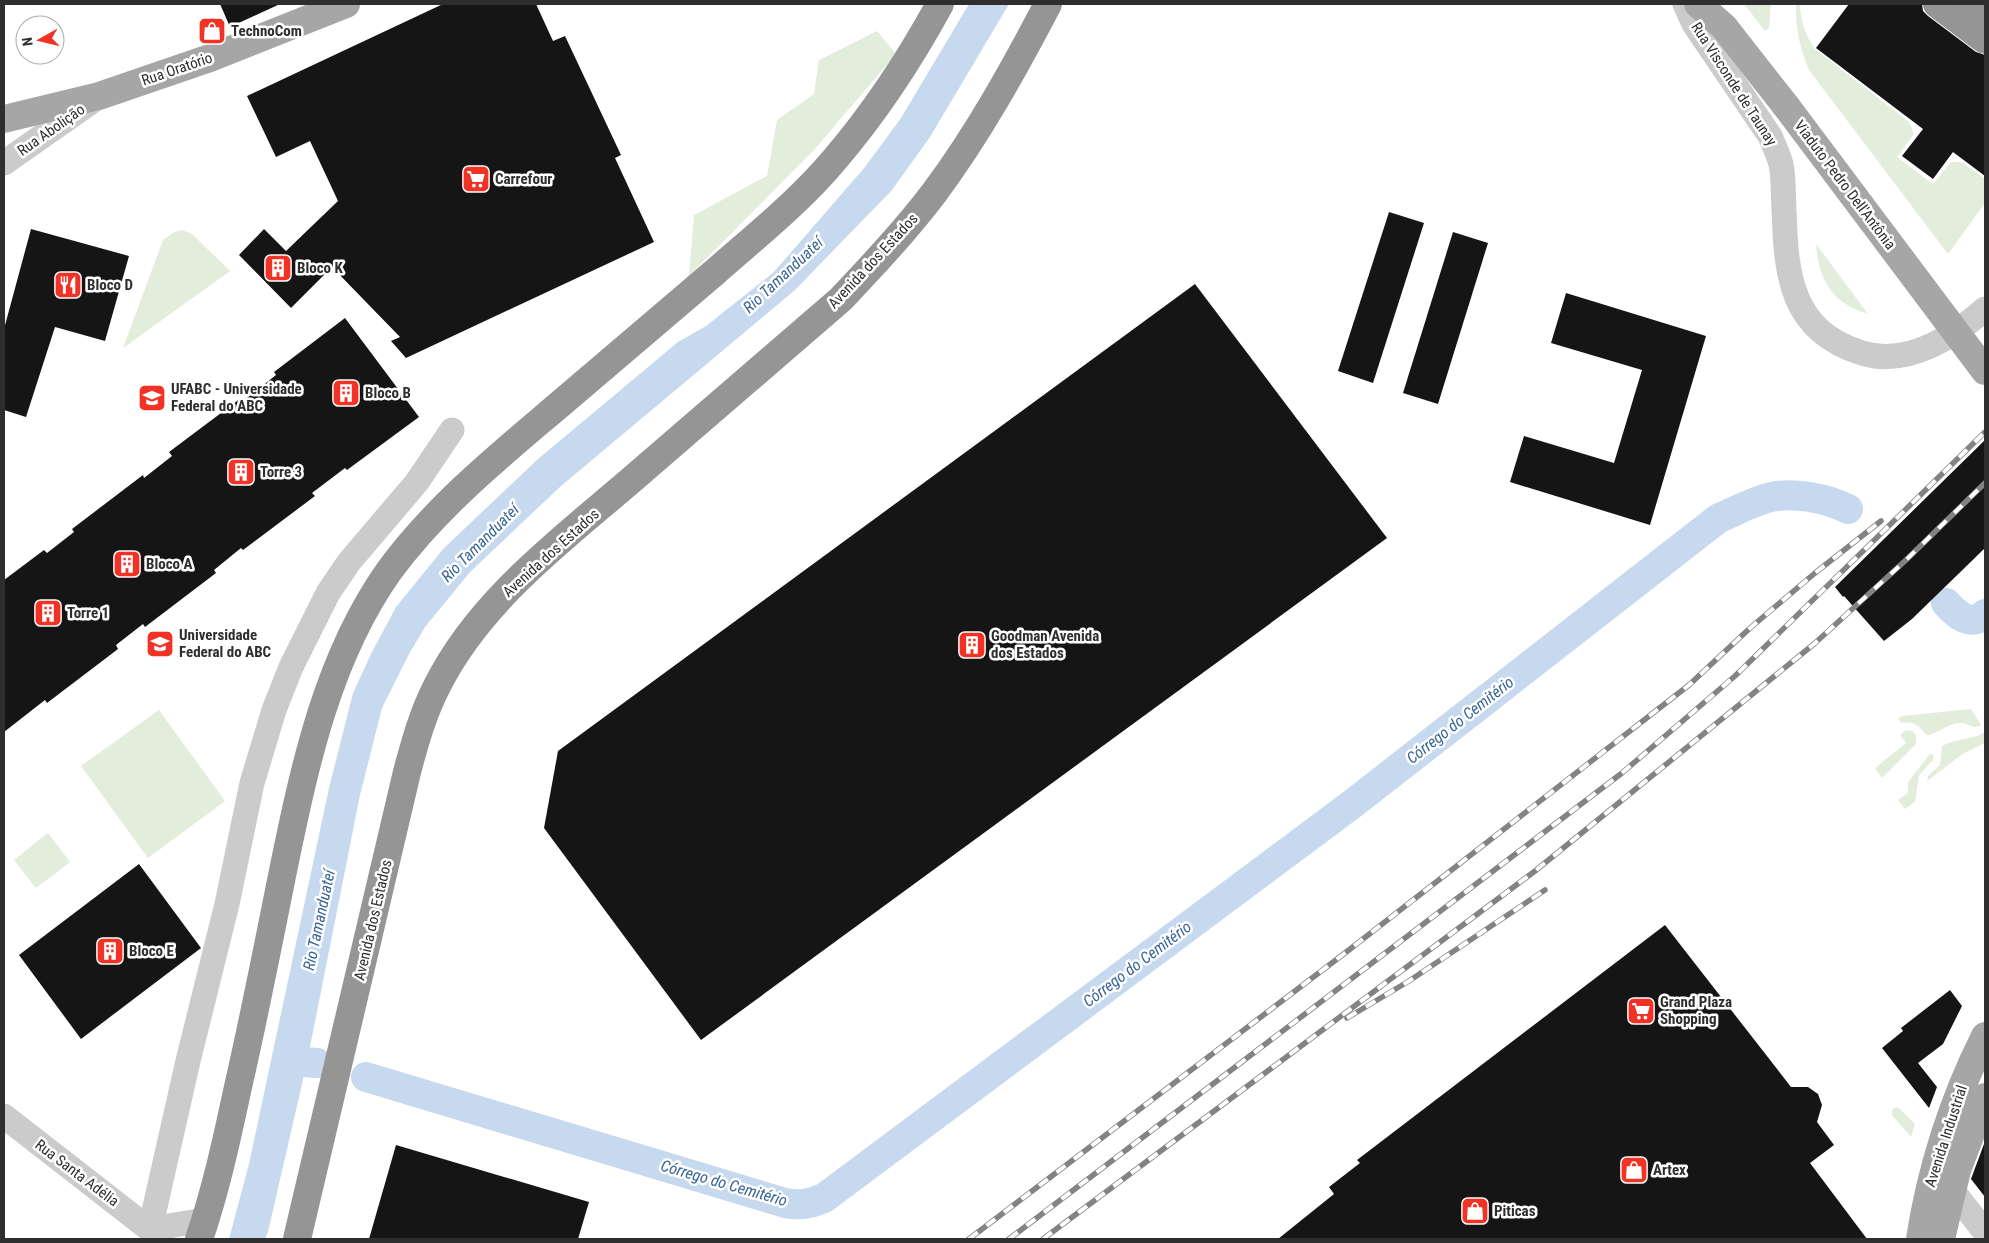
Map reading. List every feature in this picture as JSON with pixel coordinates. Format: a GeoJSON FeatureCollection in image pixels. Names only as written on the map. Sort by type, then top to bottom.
{"type":"FeatureCollection","features":[{"type":"Feature","properties":{"kind":"highway"},"geometry":{"type":"LineString","coordinates":[[202,1230],[233,1110],[292,828],[311,748],[332,680],[359,621],[388,572],[432,518],[490,464],[776,220],[834,161],[873,112],[911,56],[940,4]]}},
{"type":"Feature","properties":{"kind":"highway","name":"Avenida dos Estados"},"geometry":{"type":"LineString","coordinates":[[297,1239],[407,772],[423,719],[448,666],[478,624],[535,564],[841,299],[870,268],[934,193],[972,138],[1020,59],[1048,4]]}},
{"type":"Feature","properties":{"kind":"highway"},"geometry":{"type":"LineString","coordinates":[[1937,4],[1985,40]]}},
{"type":"Feature","properties":{"kind":"highway"},"geometry":{"type":"LineString","coordinates":[[1971,4],[1985,14]]}},
{"type":"Feature","properties":{"kind":"main road","name":"Rua Oratório"},"geometry":{"type":"LineString","coordinates":[[4,119],[99,96],[210,58],[313,10],[346,4]]}},
{"type":"Feature","properties":{"kind":"main road","name":"Viaduto Pedro Dell'Antônia"},"geometry":{"type":"LineString","coordinates":[[1698,4],[1724,27],[1786,106],[1985,371]]}},
{"type":"Feature","properties":{"kind":"main road","name":"Avenida Industrial"},"geometry":{"type":"LineString","coordinates":[[1941,1239],[1943,1181],[1960,1092],[1985,1036]]}},
{"type":"Feature","properties":{"kind":"main road","name":"Avenida Industrial"},"geometry":{"type":"LineString","coordinates":[[1920,1239],[1927,1196],[1943,1181],[1965,1147],[1985,1097]]}},
{"type":"Feature","properties":{"kind":"street","name":"Rua Visconde de Taunay"},"geometry":{"type":"LineString","coordinates":[[1685,4],[1694,24],[1770,136],[1777,151],[1783,182],[1786,258],[1789,277],[1795,296],[1804,313],[1817,328],[1832,340],[1849,349],[1867,354],[1886,356],[1906,354],[1926,349],[1944,340],[1985,309]]}},
{"type":"Feature","properties":{"kind":"street","name":"Rua Abolição"},"geometry":{"type":"LineString","coordinates":[[4,163],[99,96]]}},
{"type":"Feature","properties":{"kind":"street"},"geometry":{"type":"LineString","coordinates":[[202,1230],[156,1234],[188,1061],[227,904],[252,783],[274,710],[291,668],[328,593],[349,562],[417,482],[452,430]]}},
{"type":"Feature","properties":{"kind":"street","name":"Rua Santa Adélia"},"geometry":{"type":"LineString","coordinates":[[6,1120],[156,1234]]}},
{"type":"Feature","properties":{"kind":"street"},"geometry":{"type":"LineString","coordinates":[[1943,1181],[1985,1232]]}},
{"type":"Feature","properties":{"kind":"green space"},"geometry":{"type":"Polygon","coordinates":[[[1744,4],[1771,4],[1769,28],[1765,31],[1744,4]]]}},
{"type":"Feature","properties":{"kind":"green space"},"geometry":{"type":"Polygon","coordinates":[[[1796,4],[1800,4],[1804,28],[1815,49],[1909,122],[1914,134],[1897,157],[1933,184],[1951,162],[1962,162],[1985,179],[1985,203],[1948,254],[1809,70],[1799,38],[1796,4]]]}},
{"type":"Feature","properties":{"kind":"green space"},"geometry":{"type":"Polygon","coordinates":[[[877,31],[896,54],[814,150],[689,276],[694,215],[767,176],[777,120],[814,94],[819,60],[877,31]]]}},
{"type":"Feature","properties":{"kind":"green space"},"geometry":{"type":"Polygon","coordinates":[[[182,230],[192,234],[230,271],[123,348],[163,240],[174,232],[182,230]]]}},
{"type":"Feature","properties":{"kind":"green space"},"geometry":{"type":"Polygon","coordinates":[[[1816,244],[1868,314],[1845,304],[1830,289],[1820,269],[1816,244]]]}},
{"type":"Feature","properties":{"kind":"green space"},"geometry":{"type":"Polygon","coordinates":[[[1971,709],[1981,725],[1978,727],[1958,723],[1928,735],[1917,725],[1901,723],[1898,719],[1902,716],[1971,709]]]}},
{"type":"Feature","properties":{"kind":"green space"},"geometry":{"type":"Polygon","coordinates":[[[159,710],[225,801],[148,858],[81,766],[159,710]]]}},
{"type":"Feature","properties":{"kind":"green space"},"geometry":{"type":"Polygon","coordinates":[[[1906,730],[1912,731],[1916,735],[1916,744],[1882,778],[1875,768],[1906,743],[1900,735],[1906,730]]]}},
{"type":"Feature","properties":{"kind":"green space"},"geometry":{"type":"Polygon","coordinates":[[[1985,732],[1985,743],[1964,753],[1927,781],[1928,776],[1940,765],[1942,746],[1985,732]]]}},
{"type":"Feature","properties":{"kind":"green space"},"geometry":{"type":"Polygon","coordinates":[[[1930,754],[1933,755],[1933,760],[1919,775],[1915,802],[1905,809],[1898,800],[1908,793],[1908,782],[1930,754]]]}},
{"type":"Feature","properties":{"kind":"green space"},"geometry":{"type":"Polygon","coordinates":[[[48,833],[70,862],[36,888],[14,860],[48,833]]]}},
{"type":"Feature","properties":{"kind":"green space"},"geometry":{"type":"Polygon","coordinates":[[[1894,1108],[1899,1108],[1915,1124],[1911,1137],[1892,1115],[1894,1108]]]}},
{"type":"Feature","properties":{"kind":"water","name":"Rio Tamanduateí"},"geometry":{"type":"Polygon","coordinates":[[[969,4],[1009,4],[930,137],[892,190],[795,290],[561,486],[470,572],[425,627],[382,708],[360,795],[307,1062],[268,1232],[265,1239],[229,1239],[249,1164],[329,788],[353,693],[396,607],[444,548],[538,459],[678,342],[706,326],[774,272],[865,167],[901,118],[969,4]]]}},
{"type":"Feature","properties":{"kind":"building"},"geometry":{"type":"Polygon","coordinates":[[[220,4],[280,4],[230,27],[220,4]]]}},
{"type":"Feature","properties":{"kind":"building","name":"Carrefour"},"geometry":{"type":"Polygon","coordinates":[[[443,4],[536,4],[553,41],[565,36],[621,155],[615,158],[654,242],[406,358],[391,341],[400,337],[332,267],[291,308],[239,255],[264,229],[286,251],[338,201],[310,141],[276,157],[247,96],[443,4]]]}},
{"type":"Feature","properties":{"kind":"building"},"geometry":{"type":"Polygon","coordinates":[[[1849,4],[1922,4],[1923,11],[1928,16],[1976,52],[1985,55],[1985,176],[1953,152],[1933,179],[1902,156],[1923,129],[1816,48],[1849,4]]]}},
{"type":"Feature","properties":{"kind":"building"},"geometry":{"type":"Polygon","coordinates":[[[1389,212],[1424,223],[1373,383],[1338,371],[1389,212]]]}},
{"type":"Feature","properties":{"kind":"building","name":"Bloco D"},"geometry":{"type":"Polygon","coordinates":[[[31,229],[129,256],[105,341],[55,327],[26,417],[4,410],[4,329],[31,229]]]}},
{"type":"Feature","properties":{"kind":"building"},"geometry":{"type":"Polygon","coordinates":[[[1453,232],[1488,243],[1438,404],[1403,393],[1453,232]]]}},
{"type":"Feature","properties":{"kind":"building","name":"Goodman Avenida dos Estados"},"geometry":{"type":"Polygon","coordinates":[[[1195,284],[1387,538],[701,1040],[544,828],[558,751],[1195,284]]]}},
{"type":"Feature","properties":{"kind":"building"},"geometry":{"type":"Polygon","coordinates":[[[1566,293],[1706,336],[1650,525],[1510,482],[1524,436],[1614,463],[1642,370],[1551,343],[1566,293]]]}},
{"type":"Feature","properties":{"kind":"building","name":"Bloco A"},"geometry":{"type":"Polygon","coordinates":[[[345,318],[419,417],[347,470],[345,468],[312,493],[315,496],[243,550],[241,548],[214,570],[216,573],[145,627],[143,624],[116,645],[118,649],[47,703],[45,700],[4,732],[4,580],[44,550],[47,553],[74,532],[72,529],[143,475],[144,478],[172,456],[169,452],[241,398],[243,401],[276,375],[274,372],[345,318]]]}},
{"type":"Feature","properties":{"kind":"building"},"geometry":{"type":"Polygon","coordinates":[[[1985,440],[1985,548],[1912,619],[1884,641],[1835,587],[1985,440]]]}},
{"type":"Feature","properties":{"kind":"building","name":"Bloco E"},"geometry":{"type":"Polygon","coordinates":[[[139,864],[201,948],[81,1039],[19,955],[139,864]]]}},
{"type":"Feature","properties":{"kind":"building","name":"Grand Plaza Shopping"},"geometry":{"type":"Polygon","coordinates":[[[1665,925],[1791,1087],[1808,1087],[1818,1094],[1822,1105],[1817,1122],[1834,1145],[1810,1163],[1867,1239],[1278,1239],[1334,1194],[1329,1187],[1360,1163],[1357,1160],[1665,925]]]}},
{"type":"Feature","properties":{"kind":"building"},"geometry":{"type":"Polygon","coordinates":[[[1950,990],[1962,1006],[1943,1044],[1918,1063],[1937,1087],[1929,1108],[1882,1048],[1903,1031],[1901,1028],[1950,990]]]}},
{"type":"Feature","properties":{"kind":"building"},"geometry":{"type":"Polygon","coordinates":[[[1985,1144],[1985,1197],[1971,1179],[1985,1144]]]}},
{"type":"Feature","properties":{"kind":"building"},"geometry":{"type":"Polygon","coordinates":[[[396,1145],[589,1202],[578,1239],[369,1239],[396,1145]]]}},
{"type":"Feature","properties":{"kind":"waterway","name":"Córrego do Cemitério"},"geometry":{"type":"LineString","coordinates":[[366,1077],[785,1203],[800,1204],[819,1200],[1351,805],[1719,518],[1758,501],[1771,497],[1790,495],[1810,497],[1848,509]]}},
{"type":"Feature","properties":{"kind":"waterway","name":"Córrego do Cemitério"},"geometry":{"type":"LineString","coordinates":[[1946,603],[1964,618],[1974,619],[1985,614]]}},
{"type":"Feature","properties":{"kind":"waterway","name":"Córrego do Cemitério"},"geometry":{"type":"LineString","coordinates":[[290,1061],[317,1063]]}},
{"type":"Feature","properties":{"kind":"railway"},"geometry":{"type":"LineString","coordinates":[[1009,1239],[1622,773],[1735,676],[1985,432]]}},
{"type":"Feature","properties":{"kind":"railway"},"geometry":{"type":"LineString","coordinates":[[1043,1239],[1535,871],[1814,644],[1906,560],[1985,483]]}},
{"type":"Feature","properties":{"kind":"railway"},"geometry":{"type":"LineString","coordinates":[[969,1239],[1345,953],[1689,685],[1749,629],[1815,573],[1881,521]]}},
{"type":"Feature","properties":{"kind":"railway"},"geometry":{"type":"LineString","coordinates":[[1347,1018],[1409,981],[1545,890]]}},
{"type":"Feature","properties":{"kind":"place","name":"TechnoCom"},"geometry":{"type":"Point","coordinates":[212,31]}},
{"type":"Feature","properties":{"kind":"place","name":"Carrefour"},"geometry":{"type":"Point","coordinates":[476,179]}},
{"type":"Feature","properties":{"kind":"place","name":"Bloco K"},"geometry":{"type":"Point","coordinates":[278,268]}},
{"type":"Feature","properties":{"kind":"place","name":"Bloco D"},"geometry":{"type":"Point","coordinates":[68,285]}},
{"type":"Feature","properties":{"kind":"place","name":"Bloco B"},"geometry":{"type":"Point","coordinates":[346,393]}},
{"type":"Feature","properties":{"kind":"place","name":"UFABC - Universidade Federal do ABC"},"geometry":{"type":"Point","coordinates":[152,398]}},
{"type":"Feature","properties":{"kind":"place","name":"Torre 3"},"geometry":{"type":"Point","coordinates":[241,472]}},
{"type":"Feature","properties":{"kind":"place","name":"Bloco A"},"geometry":{"type":"Point","coordinates":[127,564]}},
{"type":"Feature","properties":{"kind":"place","name":"Torre 1"},"geometry":{"type":"Point","coordinates":[48,613]}},
{"type":"Feature","properties":{"kind":"place","name":"Universidade Federal do ABC"},"geometry":{"type":"Point","coordinates":[160,644]}},
{"type":"Feature","properties":{"kind":"place","name":"Goodman Avenida dos Estados"},"geometry":{"type":"Point","coordinates":[972,645]}},
{"type":"Feature","properties":{"kind":"place","name":"Bloco E"},"geometry":{"type":"Point","coordinates":[110,951]}},
{"type":"Feature","properties":{"kind":"place","name":"Grand Plaza Shopping"},"geometry":{"type":"Point","coordinates":[1641,1011]}},
{"type":"Feature","properties":{"kind":"place","name":"Artex"},"geometry":{"type":"Point","coordinates":[1634,1170]}},
{"type":"Feature","properties":{"kind":"place","name":"Piticas"},"geometry":{"type":"Point","coordinates":[1475,1211]}}]}
